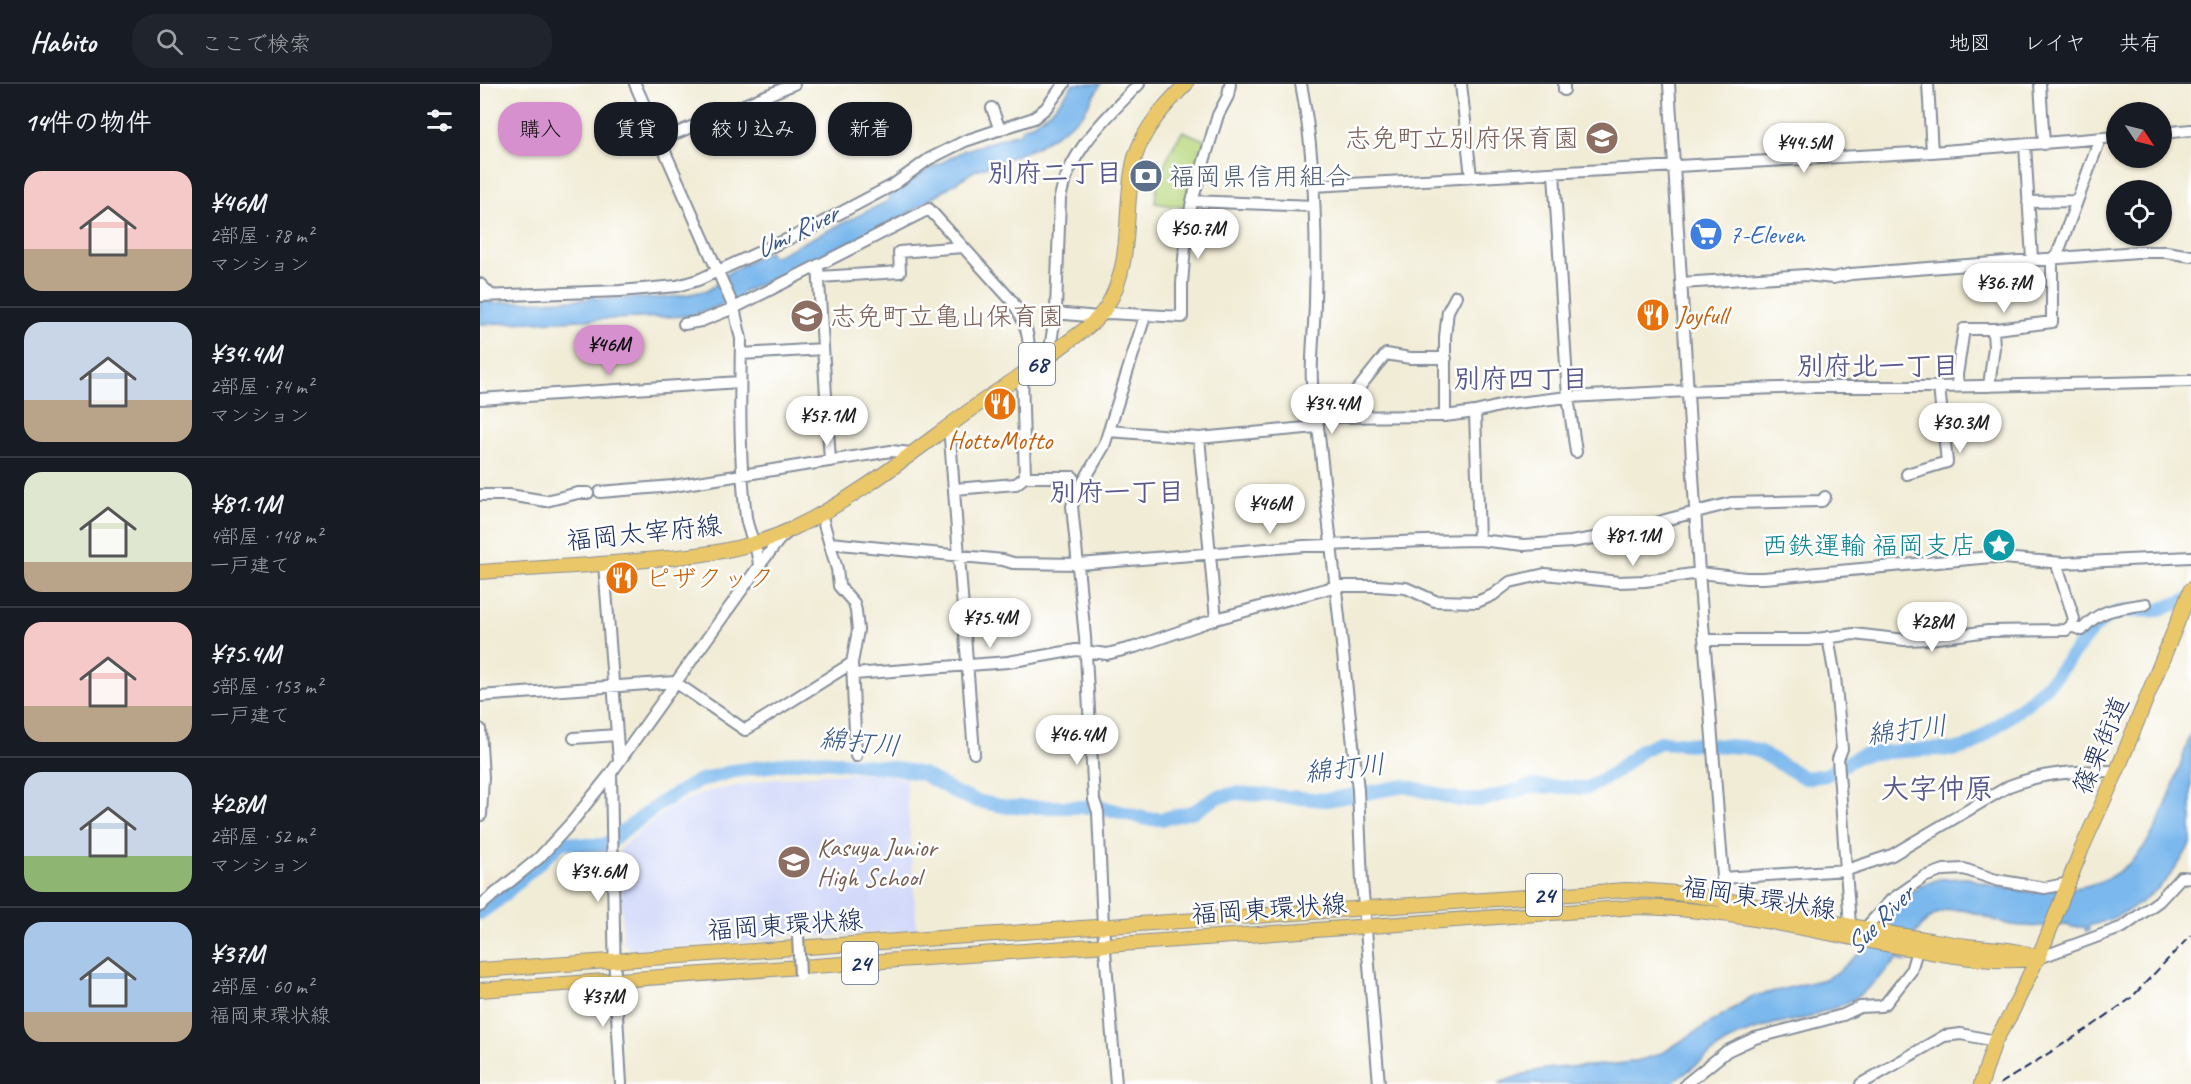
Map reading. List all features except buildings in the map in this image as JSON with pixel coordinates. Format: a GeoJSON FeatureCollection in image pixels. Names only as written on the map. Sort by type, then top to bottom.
{"type":"FeatureCollection","features":[{"type":"Feature","properties":{"kind":"main road","name":"福岡太宰府線"},"geometry":{"type":"LineString","coordinates":[[480,572],[705,555],[756,543],[792,529],[858,492],[1049,356],[1098,317],[1109,301],[1121,270],[1126,246],[1136,156],[1144,135],[1160,112],[1186,84]]}},
{"type":"Feature","properties":{"kind":"main road","name":"篠栗街道"},"geometry":{"type":"LineString","coordinates":[[1981,1084],[1995,1041],[2046,942],[2067,887],[2186,614],[2191,589]]}},
{"type":"Feature","properties":{"kind":"main road","name":"福岡東環状線"},"geometry":{"type":"LineString","coordinates":[[480,970],[1626,890],[1649,890],[1725,908],[1864,935],[1917,950],[1964,957],[2018,961],[2038,958]]}},
{"type":"Feature","properties":{"kind":"main road","name":"福岡東環状線"},"geometry":{"type":"LineString","coordinates":[[480,990],[1636,906],[1725,908],[1850,925],[1864,935],[2023,951],[2038,958]]}},
{"type":"Feature","properties":{"kind":"street"},"geometry":{"type":"LineString","coordinates":[[635,84],[643,102]]}},
{"type":"Feature","properties":{"kind":"street"},"geometry":{"type":"LineString","coordinates":[[678,132],[794,84]]}},
{"type":"Feature","properties":{"kind":"street"},"geometry":{"type":"LineString","coordinates":[[480,296],[655,288],[677,286],[720,275],[893,184],[929,159],[965,141],[1034,118],[1046,108],[1064,84]]}},
{"type":"Feature","properties":{"kind":"street"},"geometry":{"type":"LineString","coordinates":[[1049,356],[1055,313],[1062,186],[1092,132],[1139,84]]}},
{"type":"Feature","properties":{"kind":"street"},"geometry":{"type":"LineString","coordinates":[[1055,313],[1098,317],[1109,313],[1182,317],[1186,234],[1192,201],[1218,115],[1228,96],[1230,84]]}},
{"type":"Feature","properties":{"kind":"street"},"geometry":{"type":"LineString","coordinates":[[1301,84],[1309,128],[1314,206],[1315,304],[1311,368],[1313,401],[1358,790],[1364,908],[1379,1084]]}},
{"type":"Feature","properties":{"kind":"street"},"geometry":{"type":"LineString","coordinates":[[1461,84],[1471,177]]}},
{"type":"Feature","properties":{"kind":"street"},"geometry":{"type":"LineString","coordinates":[[1669,84],[1699,573],[1725,908]]}},
{"type":"Feature","properties":{"kind":"street"},"geometry":{"type":"LineString","coordinates":[[1928,84],[1932,152]]}},
{"type":"Feature","properties":{"kind":"street"},"geometry":{"type":"LineString","coordinates":[[2040,84],[2044,144]]}},
{"type":"Feature","properties":{"kind":"street"},"geometry":{"type":"LineString","coordinates":[[992,108],[1000,130]]}},
{"type":"Feature","properties":{"kind":"street"},"geometry":{"type":"LineString","coordinates":[[2172,132],[2191,130]]}},
{"type":"Feature","properties":{"kind":"street"},"geometry":{"type":"LineString","coordinates":[[1313,186],[1388,180],[1932,152],[2106,138]]}},
{"type":"Feature","properties":{"kind":"street"},"geometry":{"type":"LineString","coordinates":[[1958,387],[1957,375],[1964,328],[1996,329],[2052,322],[2054,258],[2100,139]]}},
{"type":"Feature","properties":{"kind":"street"},"geometry":{"type":"LineString","coordinates":[[2025,145],[2032,259]]}},
{"type":"Feature","properties":{"kind":"street"},"geometry":{"type":"LineString","coordinates":[[667,156],[734,308],[741,339],[742,475],[747,520],[756,543],[759,566]]}},
{"type":"Feature","properties":{"kind":"street"},"geometry":{"type":"LineString","coordinates":[[1554,173],[1568,397],[1576,452]]}},
{"type":"Feature","properties":{"kind":"street"},"geometry":{"type":"LineString","coordinates":[[1192,201],[1314,206]]}},
{"type":"Feature","properties":{"kind":"street"},"geometry":{"type":"LineString","coordinates":[[2028,202],[2077,201]]}},
{"type":"Feature","properties":{"kind":"street"},"geometry":{"type":"LineString","coordinates":[[684,324],[701,321],[734,308],[818,271],[929,209],[1023,316],[1028,337],[1025,477]]}},
{"type":"Feature","properties":{"kind":"street"},"geometry":{"type":"LineString","coordinates":[[818,271],[900,272],[899,252],[963,247]]}},
{"type":"Feature","properties":{"kind":"street"},"geometry":{"type":"LineString","coordinates":[[1681,283],[1806,275],[1833,278],[1851,274],[2137,252],[2166,252],[2191,256]]}},
{"type":"Feature","properties":{"kind":"street"},"geometry":{"type":"LineString","coordinates":[[818,271],[830,461]]}},
{"type":"Feature","properties":{"kind":"street"},"geometry":{"type":"LineString","coordinates":[[480,284],[492,296]]}},
{"type":"Feature","properties":{"kind":"street"},"geometry":{"type":"LineString","coordinates":[[1445,416],[1445,337],[1448,310],[1456,296]]}},
{"type":"Feature","properties":{"kind":"street"},"geometry":{"type":"LineString","coordinates":[[1116,1084],[1103,926],[1098,812],[1094,800],[1080,564],[1072,506],[1078,490],[1104,446],[1146,316]]}},
{"type":"Feature","properties":{"kind":"street"},"geometry":{"type":"LineString","coordinates":[[1989,386],[1994,347],[1993,332],[1996,329]]}},
{"type":"Feature","properties":{"kind":"street"},"geometry":{"type":"LineString","coordinates":[[741,354],[823,350]]}},
{"type":"Feature","properties":{"kind":"street"},"geometry":{"type":"LineString","coordinates":[[1351,416],[1354,394],[1386,354],[1410,358],[1446,358]]}},
{"type":"Feature","properties":{"kind":"street"},"geometry":{"type":"LineString","coordinates":[[1109,431],[1199,438],[1351,416],[1380,418],[1445,416],[1508,404],[1568,397],[1688,391],[2191,381]]}},
{"type":"Feature","properties":{"kind":"street"},"geometry":{"type":"LineString","coordinates":[[480,399],[740,382]]}},
{"type":"Feature","properties":{"kind":"street"},"geometry":{"type":"LineString","coordinates":[[1907,474],[1947,462],[1939,387]]}},
{"type":"Feature","properties":{"kind":"street"},"geometry":{"type":"LineString","coordinates":[[1475,412],[1479,540]]}},
{"type":"Feature","properties":{"kind":"street"},"geometry":{"type":"LineString","coordinates":[[949,425],[974,753]]}},
{"type":"Feature","properties":{"kind":"street"},"geometry":{"type":"LineString","coordinates":[[1199,438],[1216,619]]}},
{"type":"Feature","properties":{"kind":"street"},"geometry":{"type":"LineString","coordinates":[[600,492],[673,486],[891,451],[912,453]]}},
{"type":"Feature","properties":{"kind":"street"},"geometry":{"type":"LineString","coordinates":[[955,489],[1016,484],[1025,477],[1073,477]]}},
{"type":"Feature","properties":{"kind":"street"},"geometry":{"type":"LineString","coordinates":[[480,495],[509,495],[546,501],[578,493],[588,493]]}},
{"type":"Feature","properties":{"kind":"street"},"geometry":{"type":"LineString","coordinates":[[830,543],[1003,560],[1013,563],[1080,564],[1304,546],[1424,541],[1432,543],[1450,540],[1479,540],[1524,545],[1571,542],[1635,531],[1665,520],[1696,514],[1708,508],[1731,503],[1822,501],[1825,497]]}},
{"type":"Feature","properties":{"kind":"street"},"geometry":{"type":"LineString","coordinates":[[820,514],[830,543],[839,586],[854,603],[856,611],[858,630],[853,669],[856,756]]}},
{"type":"Feature","properties":{"kind":"street"},"geometry":{"type":"LineString","coordinates":[[480,906],[539,858],[572,822],[619,761],[759,566],[779,540],[792,529]]}},
{"type":"Feature","properties":{"kind":"street"},"geometry":{"type":"LineString","coordinates":[[480,696],[675,682],[745,730],[853,669],[1008,662],[1076,650],[1107,654],[1216,619],[1336,586],[1406,588],[1450,608],[1478,602],[1493,595],[1510,582],[1539,575],[1619,582],[1645,581],[1699,573],[1764,578],[1991,558],[2059,563],[2191,557]]}},
{"type":"Feature","properties":{"kind":"street"},"geometry":{"type":"LineString","coordinates":[[1704,640],[1809,640],[1854,634],[1911,640],[1988,631],[2066,630],[2074,619],[2058,568],[2059,563]]}},
{"type":"Feature","properties":{"kind":"street"},"geometry":{"type":"LineString","coordinates":[[604,564],[619,761]]}},
{"type":"Feature","properties":{"kind":"street"},"geometry":{"type":"LineString","coordinates":[[2071,626],[2082,630],[2089,620],[2101,613],[2146,604]]}},
{"type":"Feature","properties":{"kind":"street"},"geometry":{"type":"LineString","coordinates":[[1828,637],[1835,677],[1842,749],[1838,759],[1848,870],[1850,925]]}},
{"type":"Feature","properties":{"kind":"street"},"geometry":{"type":"LineString","coordinates":[[480,729],[483,777],[482,815]]}},
{"type":"Feature","properties":{"kind":"street"},"geometry":{"type":"LineString","coordinates":[[574,738],[617,735]]}},
{"type":"Feature","properties":{"kind":"street"},"geometry":{"type":"LineString","coordinates":[[1722,878],[1848,870],[1892,855],[2009,786],[2024,780],[2040,775],[2073,771],[2117,771]]}},
{"type":"Feature","properties":{"kind":"street"},"geometry":{"type":"LineString","coordinates":[[610,773],[615,980],[621,1084]]}},
{"type":"Feature","properties":{"kind":"street"},"geometry":{"type":"LineString","coordinates":[[1864,935],[1891,900],[1924,877],[1944,870],[1964,869],[1996,880],[2045,888],[2067,887]]}},
{"type":"Feature","properties":{"kind":"street"},"geometry":{"type":"LineString","coordinates":[[2038,958],[2123,927],[2159,901],[2186,877]]}},
{"type":"Feature","properties":{"kind":"street"},"geometry":{"type":"LineString","coordinates":[[798,936],[800,975]]}},
{"type":"Feature","properties":{"kind":"street"},"geometry":{"type":"LineString","coordinates":[[1686,1084],[1727,1052],[1755,1038],[1843,1015],[1860,1007],[1881,1006],[1886,1003],[1911,971],[1917,950]]}},
{"type":"Feature","properties":{"kind":"street"},"geometry":{"type":"LineString","coordinates":[[1861,1084],[1944,1036],[1954,1034],[1995,1041]]}},
{"type":"Feature","properties":{"kind":"shaded area"},"geometry":{"type":"Polygon","coordinates":[[[820,774],[890,775],[906,780],[917,930],[819,937],[819,933],[779,935],[778,940],[632,950],[623,943],[620,848],[667,810],[690,798],[711,791],[767,780],[820,774]]]}},
{"type":"Feature","properties":{"kind":"green space"},"geometry":{"type":"Polygon","coordinates":[[[1183,131],[1206,141],[1197,164],[1187,208],[1155,203],[1164,165],[1183,131]]]}},
{"type":"Feature","properties":{"kind":"water"},"geometry":{"type":"Polygon","coordinates":[[[1073,84],[1101,84],[1083,114],[1063,130],[1035,148],[974,171],[907,214],[797,268],[742,292],[739,299],[689,316],[480,324],[480,301],[485,300],[489,303],[590,299],[590,295],[593,295],[595,299],[650,298],[705,292],[728,273],[769,251],[771,256],[776,256],[888,201],[889,196],[914,178],[963,151],[1022,132],[1022,128],[1038,121],[1051,110],[1073,84]]]}},
{"type":"Feature","properties":{"kind":"water"},"geometry":{"type":"Polygon","coordinates":[[[2191,733],[2191,842],[2183,858],[2162,885],[2149,896],[2121,914],[2088,926],[2089,931],[2086,932],[2085,927],[2067,925],[2033,927],[2012,925],[1976,913],[1948,910],[1927,921],[1898,957],[1908,962],[1896,960],[1857,997],[1811,1017],[1773,1024],[1740,1035],[1725,1043],[1671,1084],[1497,1084],[1540,1070],[1621,1064],[1650,1057],[1664,1052],[1751,997],[1825,979],[1838,972],[1862,951],[1882,923],[1908,894],[1939,879],[1968,878],[1993,886],[2036,893],[2037,889],[2074,888],[2104,880],[2127,866],[2144,846],[2170,795],[2191,733]]]}},
{"type":"Feature","properties":{"kind":"waterway","name":"綿打川"},"geometry":{"type":"LineString","coordinates":[[480,913],[498,900],[563,841],[583,845],[605,845],[662,802],[698,781],[734,771],[811,760],[895,768],[923,774],[958,794],[977,801],[1007,807],[1101,807],[1147,819],[1162,819],[1195,811],[1217,797],[1237,793],[1326,800],[1405,786],[1460,800],[1482,800],[1532,786],[1588,788],[1613,774],[1642,750],[1660,742],[1744,747],[1758,751],[1805,778],[1826,775],[1857,757],[1872,753],[1953,750],[1972,745],[2032,699],[2053,679],[2091,631],[2105,618],[2122,611],[2159,610],[2191,598]]}},
{"type":"Feature","properties":{"kind":"railway"},"geometry":{"type":"LineString","coordinates":[[2000,1084],[2092,1026],[2130,999],[2191,935]]}},
{"type":"Feature","properties":{"kind":"place","name":"志免町立別府保育園"},"geometry":{"type":"Point","coordinates":[1602,138]}},
{"type":"Feature","properties":{"kind":"place","name":"福岡県信用組合"},"geometry":{"type":"Point","coordinates":[1146,176]}},
{"type":"Feature","properties":{"kind":"place","name":"7-Eleven"},"geometry":{"type":"Point","coordinates":[1706,234]}},
{"type":"Feature","properties":{"kind":"place","name":"Joyfull"},"geometry":{"type":"Point","coordinates":[1653,315]}},
{"type":"Feature","properties":{"kind":"place","name":"志免町立亀山保育園"},"geometry":{"type":"Point","coordinates":[807,316]}},
{"type":"Feature","properties":{"kind":"place","name":"HottoMotto"},"geometry":{"type":"Point","coordinates":[1000,404]}},
{"type":"Feature","properties":{"kind":"place","name":"西鉄運輸 福岡支店"},"geometry":{"type":"Point","coordinates":[1999,545]}},
{"type":"Feature","properties":{"kind":"place","name":"ピザクック"},"geometry":{"type":"Point","coordinates":[622,578]}},
{"type":"Feature","properties":{"kind":"place","name":"Kasuya Junior High School"},"geometry":{"type":"Point","coordinates":[794,862]}},
{"type":"Feature","properties":{"kind":"district","name":"別府二丁目"},"geometry":{"type":"Point","coordinates":[1055,173]}},
{"type":"Feature","properties":{"kind":"district","name":"別府北一丁目"},"geometry":{"type":"Point","coordinates":[1878,366]}},
{"type":"Feature","properties":{"kind":"district","name":"別府四丁目"},"geometry":{"type":"Point","coordinates":[1521,379]}},
{"type":"Feature","properties":{"kind":"district","name":"別府一丁目"},"geometry":{"type":"Point","coordinates":[1117,492]}},
{"type":"Feature","properties":{"kind":"district","name":"大字仲原"},"geometry":{"type":"Point","coordinates":[1937,788]}},
{"type":"Feature","properties":{"kind":"water label","name":"Umi River"},"geometry":{"type":"Point","coordinates":[796,231]}},
{"type":"Feature","properties":{"kind":"water label","name":"Sue River"},"geometry":{"type":"Point","coordinates":[1879,920]}}]}
